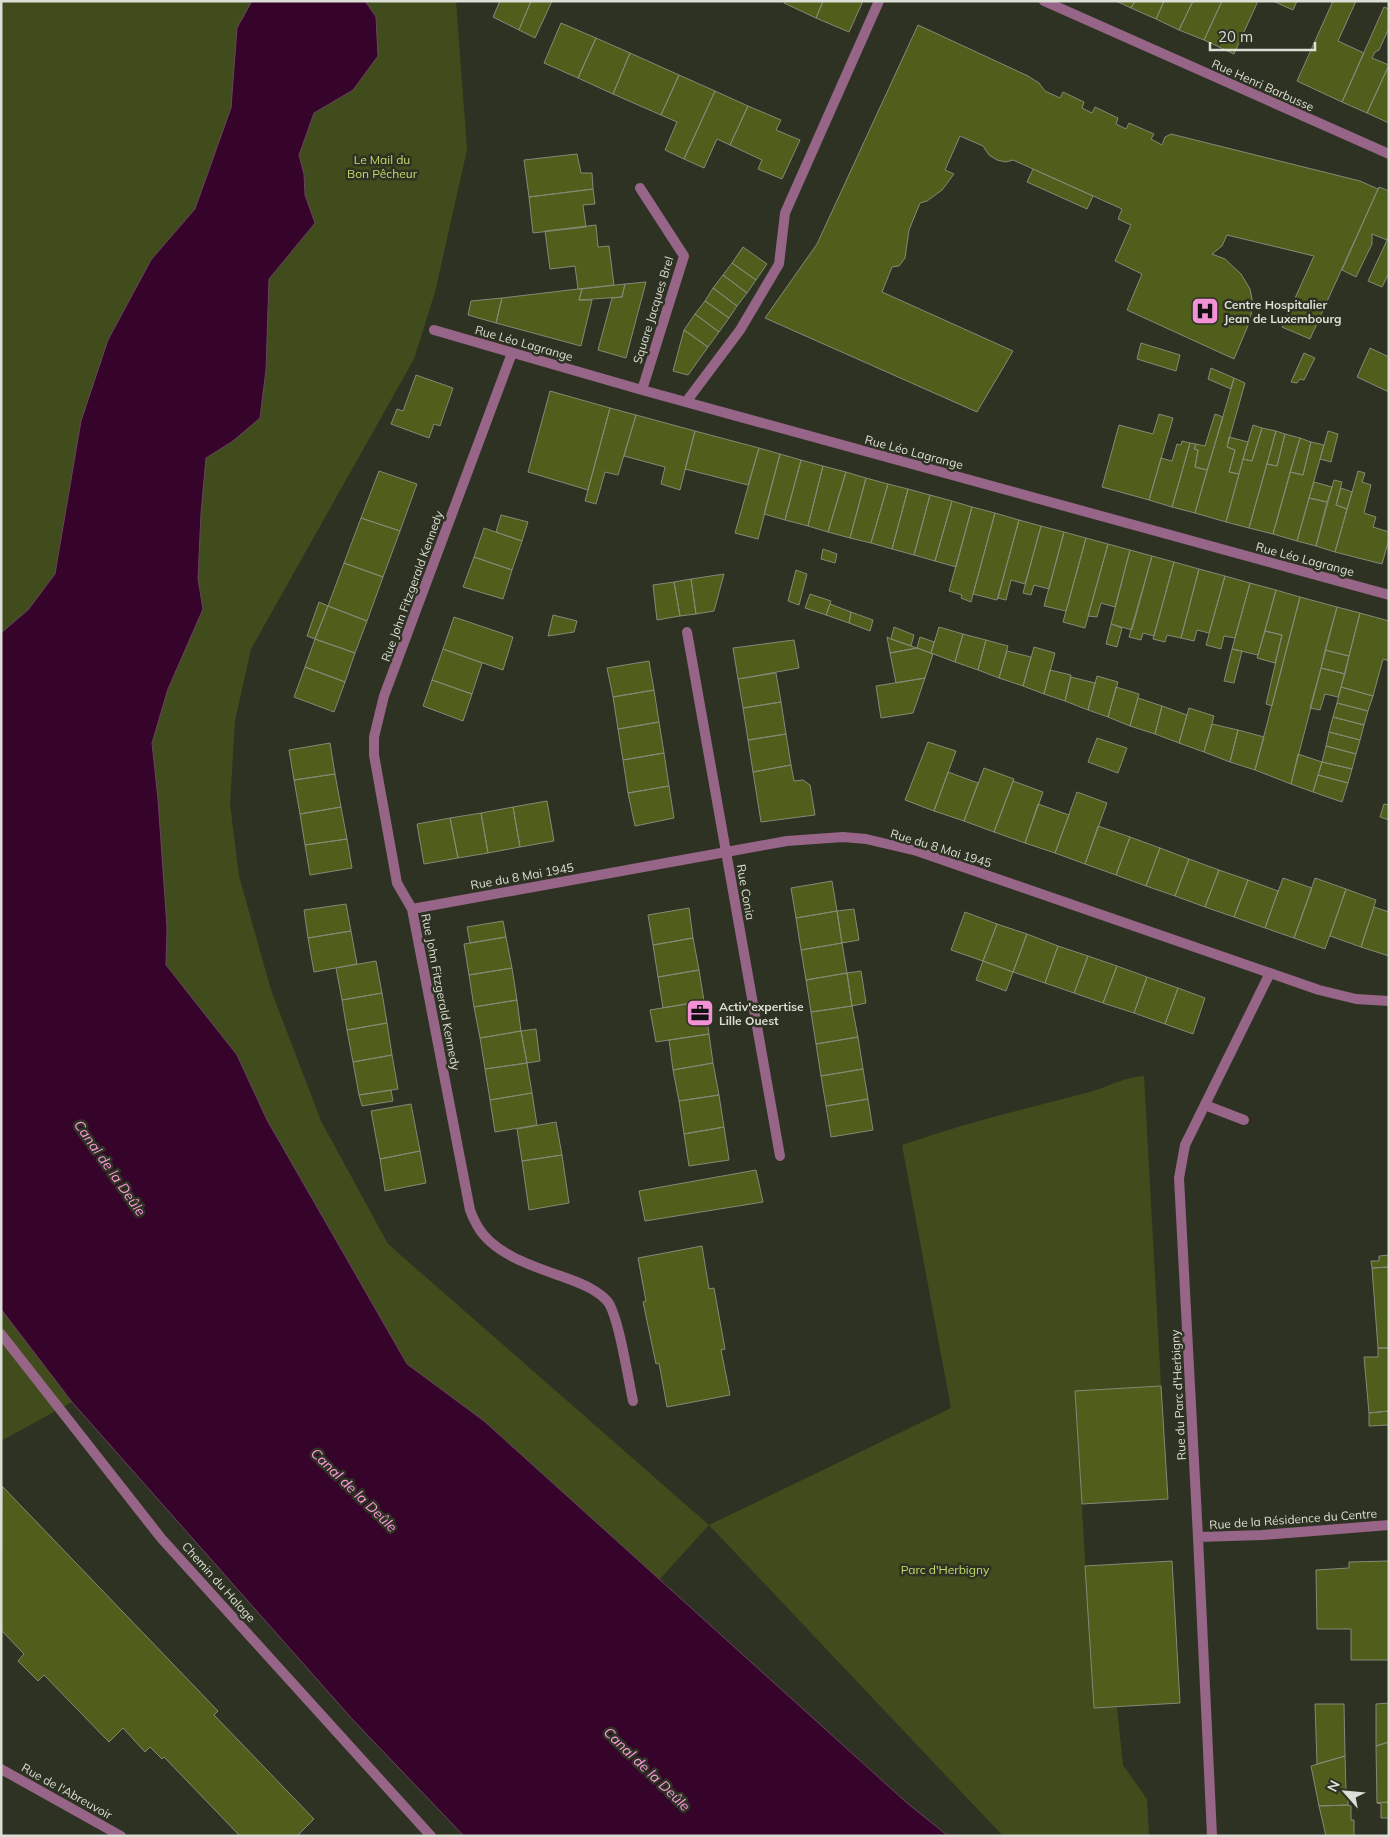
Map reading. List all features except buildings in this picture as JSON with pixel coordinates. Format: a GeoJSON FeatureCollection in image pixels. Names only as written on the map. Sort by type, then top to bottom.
{"type":"FeatureCollection","features":[{"type":"Feature","properties":{"kind":"street"},"geometry":{"type":"LineString","coordinates":[[686,402],[740,330],[779,264],[785,214],[879,1]]}},
{"type":"Feature","properties":{"kind":"street","name":"Rue Henri Barbusse"},"geometry":{"type":"LineString","coordinates":[[1044,1],[1389,154]]}},
{"type":"Feature","properties":{"kind":"street","name":"Square Jacques Brel"},"geometry":{"type":"LineString","coordinates":[[640,188],[684,256],[642,390]]}},
{"type":"Feature","properties":{"kind":"street","name":"Rue Léo Lagrange"},"geometry":{"type":"LineString","coordinates":[[434,330],[642,390],[1389,595]]}},
{"type":"Feature","properties":{"kind":"street","name":"Rue John Fitzgerald Kennedy"},"geometry":{"type":"LineString","coordinates":[[512,353],[387,687],[377,719],[374,737],[376,770],[397,883],[412,909],[470,1210],[479,1228],[505,1252],[597,1292],[608,1302],[614,1316],[633,1401]]}},
{"type":"Feature","properties":{"kind":"street","name":"Rue Conia"},"geometry":{"type":"LineString","coordinates":[[687,632],[780,1156]]}},
{"type":"Feature","properties":{"kind":"street","name":"Rue du 8 Mai 1945"},"geometry":{"type":"LineString","coordinates":[[412,909],[787,841],[844,837],[866,839],[917,851],[1336,995],[1356,999],[1389,1001]]}},
{"type":"Feature","properties":{"kind":"street","name":"Rue du Parc d'Herbigny"},"geometry":{"type":"LineString","coordinates":[[1212,1836],[1178,1178],[1185,1145],[1270,973]]}},
{"type":"Feature","properties":{"kind":"street"},"geometry":{"type":"LineString","coordinates":[[1205,1104],[1244,1120]]}},
{"type":"Feature","properties":{"kind":"street","name":"Chemin du Halage"},"geometry":{"type":"LineString","coordinates":[[1,1334],[161,1538],[431,1836]]}},
{"type":"Feature","properties":{"kind":"street","name":"Rue de la Résidence du Centre"},"geometry":{"type":"LineString","coordinates":[[1198,1537],[1262,1535],[1389,1525]]}},
{"type":"Feature","properties":{"kind":"street","name":"Rue de l'Abreuvoir"},"geometry":{"type":"LineString","coordinates":[[1,1769],[122,1836]]}},
{"type":"Feature","properties":{"kind":"green space"},"geometry":{"type":"Polygon","coordinates":[[[1,1],[252,1],[237,28],[231,108],[195,209],[151,260],[108,340],[81,421],[55,574],[28,610],[1,633],[1,1]]]}},
{"type":"Feature","properties":{"kind":"green space","name":"Le Mail du Bon Pêcheur"},"geometry":{"type":"Polygon","coordinates":[[[365,1],[456,1],[467,150],[435,292],[414,359],[251,649],[235,721],[230,804],[239,876],[271,990],[321,1121],[388,1244],[709,1525],[659,1580],[484,1421],[407,1364],[267,1120],[237,1055],[166,965],[167,927],[152,743],[168,689],[203,609],[198,579],[206,458],[233,441],[266,370],[269,279],[315,223],[305,195],[304,174],[299,156],[314,113],[353,90],[376,17],[365,1]]]}},
{"type":"Feature","properties":{"kind":"green space","name":"Parc d'Herbigny"},"geometry":{"type":"Polygon","coordinates":[[[1144,1076],[1161,1386],[1075,1392],[1094,1708],[1117,1707],[1123,1765],[1147,1799],[1149,1836],[1003,1836],[709,1525],[951,1408],[902,1145],[1016,1111],[1086,1093],[1129,1078],[1144,1076]]]}},
{"type":"Feature","properties":{"kind":"green space"},"geometry":{"type":"Polygon","coordinates":[[[1,1309],[72,1402],[1,1441],[1,1309]]]}},
{"type":"Feature","properties":{"kind":"water","name":"Canal de la Deûle"},"geometry":{"type":"Polygon","coordinates":[[[252,1],[365,1],[376,17],[378,56],[353,90],[314,113],[299,155],[304,174],[305,195],[315,223],[269,279],[266,370],[260,418],[233,441],[206,458],[198,579],[203,609],[168,689],[152,743],[167,927],[166,965],[237,1055],[267,1120],[407,1364],[484,1421],[907,1803],[948,1836],[464,1836],[353,1720],[72,1402],[1,1309],[1,633],[28,610],[55,574],[81,421],[108,340],[151,260],[195,209],[231,108],[237,28],[252,1]]]}},
{"type":"Feature","properties":{"kind":"place","name":"Centre Hospitalier Jean de Luxembourg"},"geometry":{"type":"Point","coordinates":[1205,311]}},
{"type":"Feature","properties":{"kind":"place","name":"Activ'expertise Lille Ouest"},"geometry":{"type":"Point","coordinates":[700,1013]}}]}
